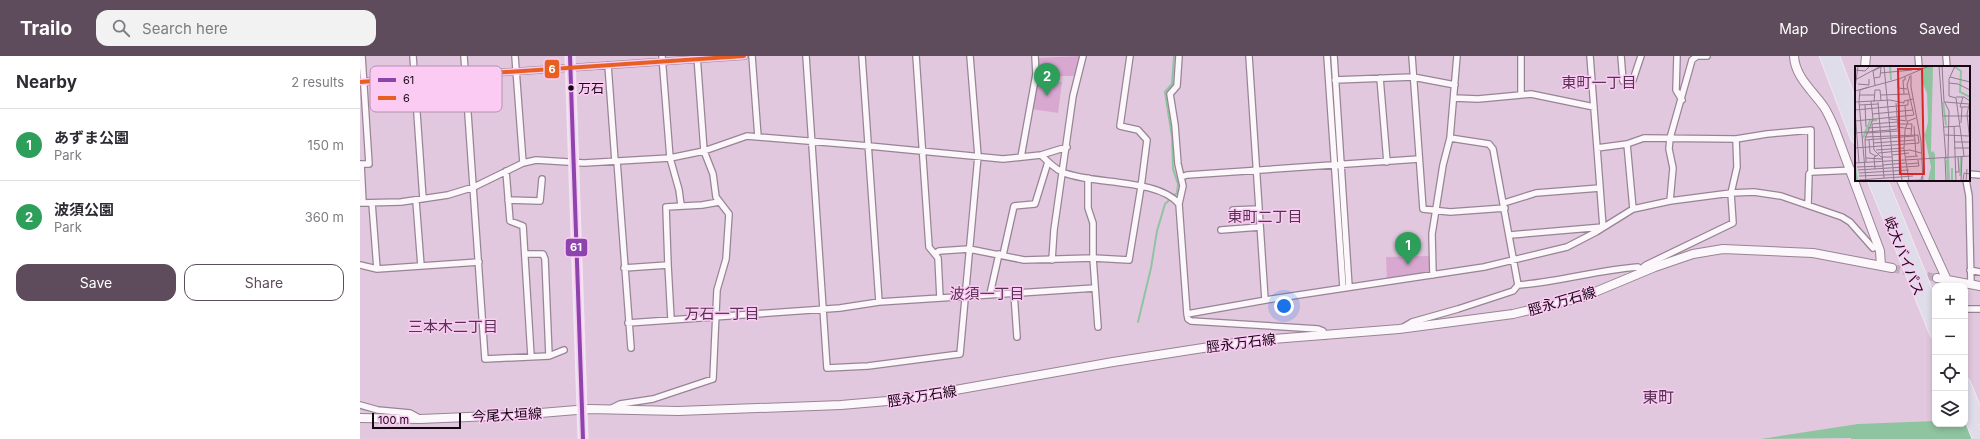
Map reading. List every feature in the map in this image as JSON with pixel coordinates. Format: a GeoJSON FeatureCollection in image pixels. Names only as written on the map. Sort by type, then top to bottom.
{"type":"FeatureCollection","features":[{"type":"Feature","properties":{"kind":"highway"},"geometry":{"type":"LineString","coordinates":[[1825,56],[1855,135]]}},
{"type":"Feature","properties":{"kind":"highway"},"geometry":{"type":"LineString","coordinates":[[1834,56],[1855,112]]}},
{"type":"Feature","properties":{"kind":"highway","name":"岐大バイパス"},"geometry":{"type":"LineString","coordinates":[[1873,181],[1930,305]]}},
{"type":"Feature","properties":{"kind":"highway","name":"岐大バイパス"},"geometry":{"type":"LineString","coordinates":[[1882,181],[1930,305],[1932,319]]}},
{"type":"Feature","properties":{"kind":"highway"},"geometry":{"type":"LineString","coordinates":[[1968,390],[1980,420]]}},
{"type":"Feature","properties":{"kind":"highway"},"geometry":{"type":"LineString","coordinates":[[1968,414],[1978,439]]}},
{"type":"Feature","properties":{"kind":"main road"},"geometry":{"type":"LineString","coordinates":[[570,56],[583,439]]}},
{"type":"Feature","properties":{"kind":"main road"},"geometry":{"type":"LineString","coordinates":[[1794,56],[1799,73],[1824,107],[1853,170]]}},
{"type":"Feature","properties":{"kind":"main road"},"geometry":{"type":"LineString","coordinates":[[1865,66],[1866,56]]}},
{"type":"Feature","properties":{"kind":"main road"},"geometry":{"type":"LineString","coordinates":[[1857,181],[1880,251],[1881,266]]}},
{"type":"Feature","properties":{"kind":"main road"},"geometry":{"type":"LineString","coordinates":[[1902,181],[1947,280]]}},
{"type":"Feature","properties":{"kind":"main road","name":"脛永万石線"},"geometry":{"type":"LineString","coordinates":[[582,413],[611,409],[678,411],[870,404],[926,396],[1113,362],[1233,343],[1399,329],[1538,309],[1583,296],[1642,271],[1693,254],[1723,249],[1813,253],[1892,268]]}},
{"type":"Feature","properties":{"kind":"main road"},"geometry":{"type":"LineString","coordinates":[[1937,278],[1980,286]]}},
{"type":"Feature","properties":{"kind":"main road","name":"今尾大垣線"},"geometry":{"type":"LineString","coordinates":[[360,418],[420,419],[582,413]]}},
{"type":"Feature","properties":{"kind":"street"},"geometry":{"type":"LineString","coordinates":[[362,56],[362,82],[370,164],[361,164],[361,203],[416,201],[448,195],[474,187],[522,163],[542,160],[584,163],[670,158],[704,151],[747,136],[922,150],[1003,159],[1041,155],[1067,147]]}},
{"type":"Feature","properties":{"kind":"street"},"geometry":{"type":"LineString","coordinates":[[413,56],[414,66]]}},
{"type":"Feature","properties":{"kind":"street"},"geometry":{"type":"LineString","coordinates":[[464,56],[465,66]]}},
{"type":"Feature","properties":{"kind":"street"},"geometry":{"type":"LineString","coordinates":[[515,56],[522,163]]}},
{"type":"Feature","properties":{"kind":"street"},"geometry":{"type":"LineString","coordinates":[[502,72],[608,65],[662,59],[744,56]]}},
{"type":"Feature","properties":{"kind":"street"},"geometry":{"type":"LineString","coordinates":[[752,56],[758,136]]}},
{"type":"Feature","properties":{"kind":"street"},"geometry":{"type":"LineString","coordinates":[[806,56],[827,368],[868,366],[960,354],[978,156],[970,56]]}},
{"type":"Feature","properties":{"kind":"street"},"geometry":{"type":"LineString","coordinates":[[862,56],[879,302]]}},
{"type":"Feature","properties":{"kind":"street"},"geometry":{"type":"LineString","coordinates":[[916,56],[929,247],[938,258],[940,298]]}},
{"type":"Feature","properties":{"kind":"street"},"geometry":{"type":"LineString","coordinates":[[1021,157],[1036,74],[1035,56]]}},
{"type":"Feature","properties":{"kind":"street"},"geometry":{"type":"LineString","coordinates":[[1052,260],[1054,230],[1067,147],[1073,96],[1083,56]]}},
{"type":"Feature","properties":{"kind":"street"},"geometry":{"type":"LineString","coordinates":[[935,254],[939,251],[969,249],[1024,260],[1092,258],[1129,260],[1147,140],[1138,130],[1120,126],[1130,56]]}},
{"type":"Feature","properties":{"kind":"street"},"geometry":{"type":"LineString","coordinates":[[1179,56],[1177,86],[1170,94],[1175,125],[1178,164],[1181,177],[1182,192],[1179,198],[1179,204],[1188,319],[1191,321],[1318,329],[1323,331],[1324,336]]}},
{"type":"Feature","properties":{"kind":"street"},"geometry":{"type":"LineString","coordinates":[[1249,56],[1265,300]]}},
{"type":"Feature","properties":{"kind":"street"},"geometry":{"type":"LineString","coordinates":[[1327,56],[1343,288]]}},
{"type":"Feature","properties":{"kind":"street"},"geometry":{"type":"LineString","coordinates":[[1334,56],[1350,286]]}},
{"type":"Feature","properties":{"kind":"street"},"geometry":{"type":"LineString","coordinates":[[1412,56],[1423,209],[1450,212],[1504,206],[1542,192],[1600,188]]}},
{"type":"Feature","properties":{"kind":"street"},"geometry":{"type":"LineString","coordinates":[[1433,275],[1432,234],[1450,138],[1458,56]]}},
{"type":"Feature","properties":{"kind":"street"},"geometry":{"type":"LineString","coordinates":[[1521,56],[1521,95]]}},
{"type":"Feature","properties":{"kind":"street"},"geometry":{"type":"LineString","coordinates":[[1590,56],[1602,227]]}},
{"type":"Feature","properties":{"kind":"street"},"geometry":{"type":"LineString","coordinates":[[1621,56],[1623,81],[1633,80],[1641,56]]}},
{"type":"Feature","properties":{"kind":"street"},"geometry":{"type":"LineString","coordinates":[[1677,56],[1676,90],[1682,100]]}},
{"type":"Feature","properties":{"kind":"street"},"geometry":{"type":"LineString","coordinates":[[1670,201],[1673,168],[1669,149],[1670,138],[1682,100],[1692,60],[1697,56],[1707,56]]}},
{"type":"Feature","properties":{"kind":"street"},"geometry":{"type":"LineString","coordinates":[[1820,56],[1826,73],[1837,89]]}},
{"type":"Feature","properties":{"kind":"street"},"geometry":{"type":"LineString","coordinates":[[1838,56],[1855,103]]}},
{"type":"Feature","properties":{"kind":"street"},"geometry":{"type":"LineString","coordinates":[[1918,56],[1919,66]]}},
{"type":"Feature","properties":{"kind":"street"},"geometry":{"type":"LineString","coordinates":[[1946,56],[1947,66]]}},
{"type":"Feature","properties":{"kind":"street"},"geometry":{"type":"LineString","coordinates":[[611,409],[620,404],[653,399],[713,379],[717,290],[726,259],[730,225],[729,214],[716,197],[713,174],[704,151],[697,58]]}},
{"type":"Feature","properties":{"kind":"street"},"geometry":{"type":"LineString","coordinates":[[662,59],[670,158],[679,190],[681,205]]}},
{"type":"Feature","properties":{"kind":"street"},"geometry":{"type":"LineString","coordinates":[[608,65],[631,348]]}},
{"type":"Feature","properties":{"kind":"street"},"geometry":{"type":"LineString","coordinates":[[1335,80],[1413,77],[1455,85]]}},
{"type":"Feature","properties":{"kind":"street"},"geometry":{"type":"LineString","coordinates":[[1380,78],[1386,162]]}},
{"type":"Feature","properties":{"kind":"street"},"geometry":{"type":"LineString","coordinates":[[1454,98],[1478,99],[1531,94],[1594,107]]}},
{"type":"Feature","properties":{"kind":"street"},"geometry":{"type":"LineString","coordinates":[[417,112],[423,200]]}},
{"type":"Feature","properties":{"kind":"street"},"geometry":{"type":"LineString","coordinates":[[469,112],[485,359],[549,356],[564,350]]}},
{"type":"Feature","properties":{"kind":"street"},"geometry":{"type":"LineString","coordinates":[[1597,148],[1627,144],[1644,138],[1736,139],[1767,134],[1811,130],[1811,172],[1809,174],[1808,205]]}},
{"type":"Feature","properties":{"kind":"street"},"geometry":{"type":"LineString","coordinates":[[1450,138],[1489,144],[1493,149],[1518,285]]}},
{"type":"Feature","properties":{"kind":"street"},"geometry":{"type":"LineString","coordinates":[[1399,329],[1412,322],[1513,291],[1518,285],[1538,283],[1612,269],[1638,267],[1642,271],[1646,265],[1733,223],[1732,192],[1737,167],[1736,139]]}},
{"type":"Feature","properties":{"kind":"street"},"geometry":{"type":"LineString","coordinates":[[1627,144],[1633,209]]}},
{"type":"Feature","properties":{"kind":"street"},"geometry":{"type":"LineString","coordinates":[[1041,155],[1062,172],[1154,189],[1175,200],[1179,204]]}},
{"type":"Feature","properties":{"kind":"street"},"geometry":{"type":"LineString","coordinates":[[1181,177],[1187,175],[1419,159]]}},
{"type":"Feature","properties":{"kind":"street"},"geometry":{"type":"LineString","coordinates":[[990,294],[1014,206],[1035,204],[1048,162]]}},
{"type":"Feature","properties":{"kind":"street"},"geometry":{"type":"LineString","coordinates":[[1811,172],[1853,170]]}},
{"type":"Feature","properties":{"kind":"street"},"geometry":{"type":"LineString","coordinates":[[506,171],[510,221],[523,226],[531,356]]}},
{"type":"Feature","properties":{"kind":"street"},"geometry":{"type":"LineString","coordinates":[[1970,174],[1980,175]]}},
{"type":"Feature","properties":{"kind":"street"},"geometry":{"type":"LineString","coordinates":[[1088,178],[1088,208],[1093,223],[1092,258],[1098,327]]}},
{"type":"Feature","properties":{"kind":"street"},"geometry":{"type":"LineString","coordinates":[[508,200],[540,201],[542,179]]}},
{"type":"Feature","properties":{"kind":"street"},"geometry":{"type":"LineString","coordinates":[[1966,181],[1969,196],[1971,284]]}},
{"type":"Feature","properties":{"kind":"street"},"geometry":{"type":"LineString","coordinates":[[1187,314],[1350,286],[1484,267],[1578,243],[1633,209],[1670,201],[1732,192],[1754,192],[1782,196],[1808,205],[1850,222],[1873,248]]}},
{"type":"Feature","properties":{"kind":"street"},"geometry":{"type":"LineString","coordinates":[[416,201],[421,266]]}},
{"type":"Feature","properties":{"kind":"street"},"geometry":{"type":"LineString","coordinates":[[671,319],[666,207],[702,205],[719,202]]}},
{"type":"Feature","properties":{"kind":"street"},"geometry":{"type":"LineString","coordinates":[[372,203],[377,269]]}},
{"type":"Feature","properties":{"kind":"street"},"geometry":{"type":"LineString","coordinates":[[1233,210],[1259,209]]}},
{"type":"Feature","properties":{"kind":"street"},"geometry":{"type":"LineString","coordinates":[[1221,230],[1260,227]]}},
{"type":"Feature","properties":{"kind":"street"},"geometry":{"type":"LineString","coordinates":[[1510,235],[1602,227]]}},
{"type":"Feature","properties":{"kind":"street"},"geometry":{"type":"LineString","coordinates":[[525,254],[540,253],[543,254],[545,259],[549,356]]}},
{"type":"Feature","properties":{"kind":"street"},"geometry":{"type":"LineString","coordinates":[[360,265],[377,269],[479,262]]}},
{"type":"Feature","properties":{"kind":"street"},"geometry":{"type":"LineString","coordinates":[[624,268],[668,265]]}},
{"type":"Feature","properties":{"kind":"street"},"geometry":{"type":"LineString","coordinates":[[1970,270],[1980,272]]}},
{"type":"Feature","properties":{"kind":"street"},"geometry":{"type":"LineString","coordinates":[[628,323],[823,309],[879,302],[1095,288]]}},
{"type":"Feature","properties":{"kind":"street"},"geometry":{"type":"LineString","coordinates":[[1014,293],[1017,338]]}},
{"type":"Feature","properties":{"kind":"street"},"geometry":{"type":"LineString","coordinates":[[1968,309],[1980,309]]}},
{"type":"Feature","properties":{"kind":"street"},"geometry":{"type":"LineString","coordinates":[[360,405],[378,410],[410,413],[420,419]]}},
{"type":"Feature","properties":{"kind":"shaded area"},"geometry":{"type":"Polygon","coordinates":[[[1081,56],[1077,76],[1052,76],[1052,81],[1062,82],[1058,113],[1031,109],[1037,58],[1081,56]]]}},
{"type":"Feature","properties":{"kind":"shaded area"},"geometry":{"type":"Polygon","coordinates":[[[1430,256],[1431,274],[1387,280],[1386,257],[1430,256]]]}},
{"type":"Feature","properties":{"kind":"shaded area"},"geometry":{"type":"Polygon","coordinates":[[[1980,418],[1980,439],[1761,439],[1858,424],[1932,421],[1932,427],[1968,427],[1968,419],[1980,418]]]}},
{"type":"Feature","properties":{"kind":"waterway"},"geometry":{"type":"LineString","coordinates":[[1138,322],[1151,268],[1157,231],[1165,204],[1177,193],[1178,184],[1173,169],[1172,137],[1165,92],[1172,84],[1174,56]]}},
{"type":"Feature","properties":{"kind":"tunnel"},"geometry":{"type":"LineString","coordinates":[[1892,268],[1937,278]]}},
{"type":"Feature","properties":{"kind":"transit line","name":"61"},"geometry":{"type":"LineString","coordinates":[[570,56],[583,439]]}},
{"type":"Feature","properties":{"kind":"transit line","name":"6"},"geometry":{"type":"LineString","coordinates":[[502,72],[744,56]]}},
{"type":"Feature","properties":{"kind":"transit line","name":"6"},"geometry":{"type":"LineString","coordinates":[[360,82],[370,81]]}},
{"type":"Feature","properties":{"kind":"place","name":"万石"},"geometry":{"type":"Point","coordinates":[571,88]}},
{"type":"Feature","properties":{"kind":"place","name":"波須公園"},"geometry":{"type":"Point","coordinates":[1047,96]}},
{"type":"Feature","properties":{"kind":"place","name":"あずま公園"},"geometry":{"type":"Point","coordinates":[1408,265]}},
{"type":"Feature","properties":{"kind":"district","name":"東町一丁目"},"geometry":{"type":"Point","coordinates":[1599,83]}},
{"type":"Feature","properties":{"kind":"district","name":"東町二丁目"},"geometry":{"type":"Point","coordinates":[1265,217]}},
{"type":"Feature","properties":{"kind":"district","name":"波須一丁目"},"geometry":{"type":"Point","coordinates":[987,294]}},
{"type":"Feature","properties":{"kind":"district","name":"万石一丁目"},"geometry":{"type":"Point","coordinates":[722,314]}},
{"type":"Feature","properties":{"kind":"district","name":"三本木二丁目"},"geometry":{"type":"Point","coordinates":[453,327]}},
{"type":"Feature","properties":{"kind":"district","name":"東町"},"geometry":{"type":"Point","coordinates":[1658,397]}}]}
